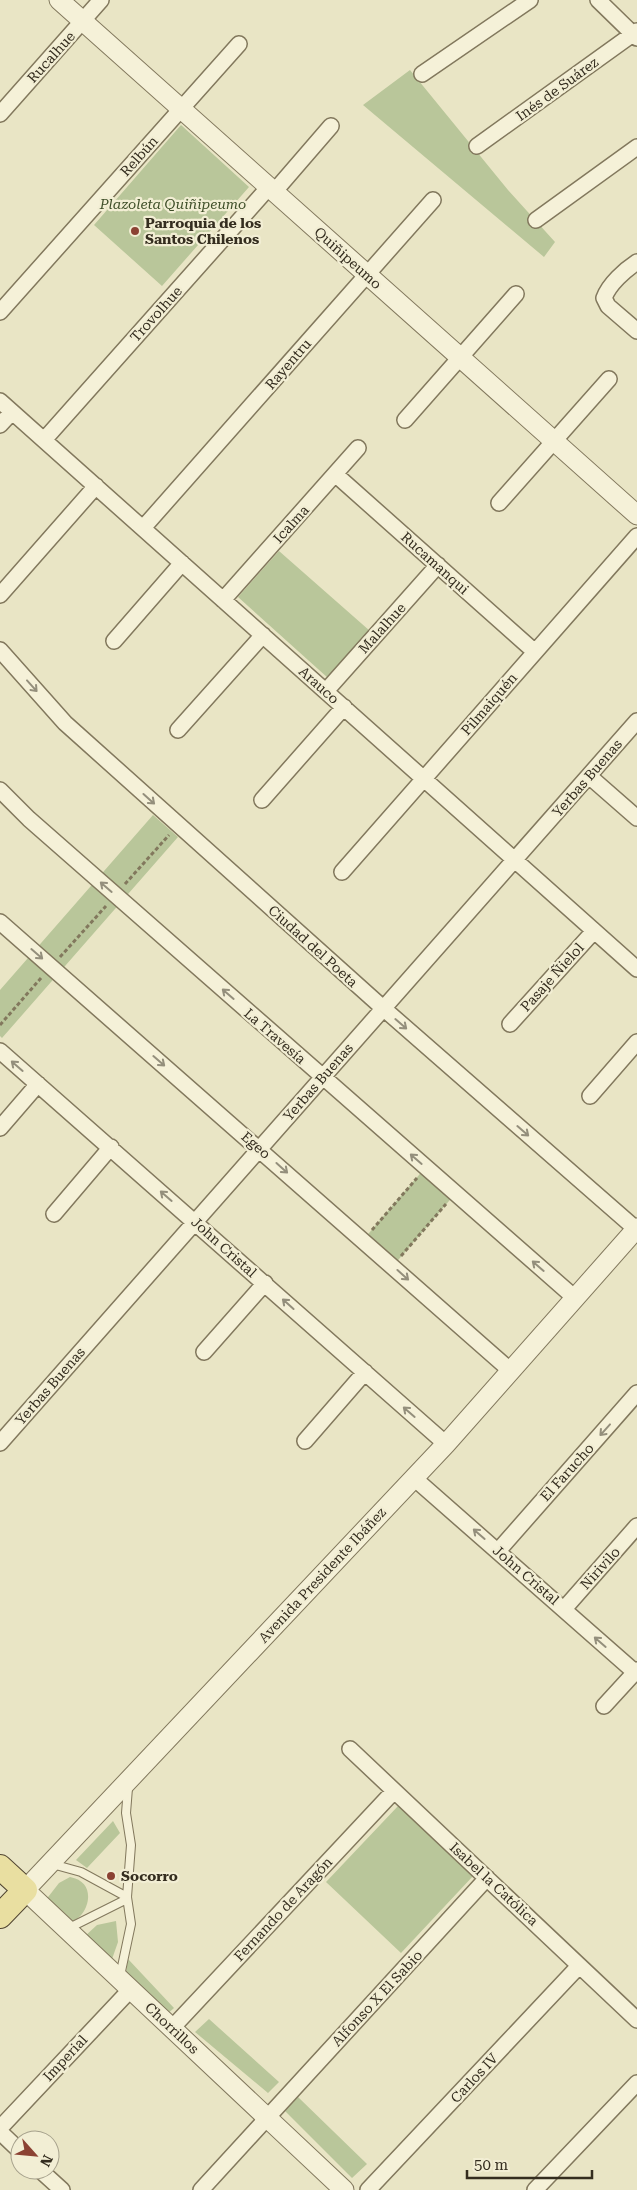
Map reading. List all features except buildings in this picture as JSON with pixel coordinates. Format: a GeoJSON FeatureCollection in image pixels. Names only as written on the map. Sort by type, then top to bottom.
{"type":"FeatureCollection","features":[{"type":"Feature","properties":{"kind":"main road","name":"Chorrillos"},"geometry":{"type":"LineString","coordinates":[[0,1867],[25,1890]]}},
{"type":"Feature","properties":{"kind":"main road","name":"Avenida Presidente Ibáñez"},"geometry":{"type":"LineString","coordinates":[[0,1916],[25,1890]]}},
{"type":"Feature","properties":{"kind":"street","name":"Quiñipeumo"},"geometry":{"type":"LineString","coordinates":[[59,0],[637,515]]}},
{"type":"Feature","properties":{"kind":"street","name":"Rucalhue"},"geometry":{"type":"LineString","coordinates":[[0,114],[101,0]]}},
{"type":"Feature","properties":{"kind":"street"},"geometry":{"type":"LineString","coordinates":[[422,74],[530,0]]}},
{"type":"Feature","properties":{"kind":"street"},"geometry":{"type":"LineString","coordinates":[[598,0],[636,34]]}},
{"type":"Feature","properties":{"kind":"street","name":"Inés de Suárez"},"geometry":{"type":"LineString","coordinates":[[477,146],[636,34]]}},
{"type":"Feature","properties":{"kind":"street","name":"Relbún"},"geometry":{"type":"LineString","coordinates":[[0,312],[239,44]]}},
{"type":"Feature","properties":{"kind":"street","name":"Trovolhue"},"geometry":{"type":"LineString","coordinates":[[44,440],[271,189],[331,126]]}},
{"type":"Feature","properties":{"kind":"street"},"geometry":{"type":"LineString","coordinates":[[536,220],[637,147]]}},
{"type":"Feature","properties":{"kind":"street","name":"Rayentru"},"geometry":{"type":"LineString","coordinates":[[143,528],[433,200]]}},
{"type":"Feature","properties":{"kind":"street"},"geometry":{"type":"LineString","coordinates":[[637,262],[628,268],[606,291],[604,298],[608,306],[637,331]]}},
{"type":"Feature","properties":{"kind":"street"},"geometry":{"type":"LineString","coordinates":[[405,420],[516,294]]}},
{"type":"Feature","properties":{"kind":"street"},"geometry":{"type":"LineString","coordinates":[[499,503],[609,379]]}},
{"type":"Feature","properties":{"kind":"street","name":"Arauco"},"geometry":{"type":"LineString","coordinates":[[0,401],[637,969]]}},
{"type":"Feature","properties":{"kind":"street"},"geometry":{"type":"LineString","coordinates":[[0,426],[12,412]]}},
{"type":"Feature","properties":{"kind":"street","name":"Icalma"},"geometry":{"type":"LineString","coordinates":[[223,600],[358,448]]}},
{"type":"Feature","properties":{"kind":"street","name":"Rucamanqui"},"geometry":{"type":"LineString","coordinates":[[336,474],[535,652]]}},
{"type":"Feature","properties":{"kind":"street"},"geometry":{"type":"LineString","coordinates":[[0,595],[96,486]]}},
{"type":"Feature","properties":{"kind":"street","name":"Pilmaiquén"},"geometry":{"type":"LineString","coordinates":[[342,872],[637,536]]}},
{"type":"Feature","properties":{"kind":"street"},"geometry":{"type":"LineString","coordinates":[[114,642],[182,563]]}},
{"type":"Feature","properties":{"kind":"street","name":"Malalhue"},"geometry":{"type":"LineString","coordinates":[[326,691],[438,566]]}},
{"type":"Feature","properties":{"kind":"street"},"geometry":{"type":"LineString","coordinates":[[178,730],[263,635]]}},
{"type":"Feature","properties":{"kind":"street","name":"Ciudad del Poeta"},"geometry":{"type":"LineString","coordinates":[[0,650],[65,723],[384,1008],[637,1229]]}},
{"type":"Feature","properties":{"kind":"street"},"geometry":{"type":"LineString","coordinates":[[262,800],[344,707]]}},
{"type":"Feature","properties":{"kind":"street","name":"Yerbas Buenas"},"geometry":{"type":"LineString","coordinates":[[0,1443],[637,721]]}},
{"type":"Feature","properties":{"kind":"street"},"geometry":{"type":"LineString","coordinates":[[589,776],[637,818]]}},
{"type":"Feature","properties":{"kind":"street","name":"La Travesía"},"geometry":{"type":"LineString","coordinates":[[0,790],[29,819],[322,1078],[575,1298]]}},
{"type":"Feature","properties":{"kind":"street","name":"Egeo"},"geometry":{"type":"LineString","coordinates":[[0,922],[260,1148],[511,1371]]}},
{"type":"Feature","properties":{"kind":"street","name":"Pasaje Ñielol"},"geometry":{"type":"LineString","coordinates":[[510,1024],[594,931]]}},
{"type":"Feature","properties":{"kind":"street"},"geometry":{"type":"LineString","coordinates":[[590,1096],[637,1042]]}},
{"type":"Feature","properties":{"kind":"street","name":"John Cristal"},"geometry":{"type":"LineString","coordinates":[[0,1051],[446,1444]]}},
{"type":"Feature","properties":{"kind":"street"},"geometry":{"type":"LineString","coordinates":[[0,1128],[38,1084]]}},
{"type":"Feature","properties":{"kind":"street"},"geometry":{"type":"LineString","coordinates":[[54,1214],[111,1147]]}},
{"type":"Feature","properties":{"kind":"street","name":"Avenida Presidente Ibáñez"},"geometry":{"type":"LineString","coordinates":[[25,1890],[446,1444],[637,1229]]}},
{"type":"Feature","properties":{"kind":"street"},"geometry":{"type":"LineString","coordinates":[[204,1352],[265,1283]]}},
{"type":"Feature","properties":{"kind":"street"},"geometry":{"type":"LineString","coordinates":[[305,1442],[365,1372]]}},
{"type":"Feature","properties":{"kind":"street","name":"El Farucho"},"geometry":{"type":"LineString","coordinates":[[498,1551],[637,1394]]}},
{"type":"Feature","properties":{"kind":"street","name":"John Cristal"},"geometry":{"type":"LineString","coordinates":[[414,1478],[636,1672]]}},
{"type":"Feature","properties":{"kind":"street","name":"Nirivilo"},"geometry":{"type":"LineString","coordinates":[[564,1609],[637,1526]]}},
{"type":"Feature","properties":{"kind":"street"},"geometry":{"type":"LineString","coordinates":[[604,1706],[636,1672]]}},
{"type":"Feature","properties":{"kind":"street","name":"Isabel la Católica"},"geometry":{"type":"LineString","coordinates":[[350,1749],[637,2020]]}},
{"type":"Feature","properties":{"kind":"street","name":"Fernando de Aragón"},"geometry":{"type":"LineString","coordinates":[[172,2028],[394,1791]]}},
{"type":"Feature","properties":{"kind":"street","name":"Alfonso X El Sabio"},"geometry":{"type":"LineString","coordinates":[[201,2190],[487,1878]]}},
{"type":"Feature","properties":{"kind":"street","name":"Chorrillos"},"geometry":{"type":"LineString","coordinates":[[25,1890],[344,2190]]}},
{"type":"Feature","properties":{"kind":"street","name":"Carlos IV"},"geometry":{"type":"LineString","coordinates":[[368,2190],[580,1966]]}},
{"type":"Feature","properties":{"kind":"street","name":"Imperial"},"geometry":{"type":"LineString","coordinates":[[0,2128],[125,1984]]}},
{"type":"Feature","properties":{"kind":"street"},"geometry":{"type":"LineString","coordinates":[[536,2190],[637,2083]]}},
{"type":"Feature","properties":{"kind":"street"},"geometry":{"type":"LineString","coordinates":[[0,2132],[10,2142]]}},
{"type":"Feature","properties":{"kind":"street"},"geometry":{"type":"LineString","coordinates":[[51,2180],[62,2190]]}},
{"type":"Feature","properties":{"kind":"lane"},"geometry":{"type":"LineString","coordinates":[[125,1984],[131,1924],[127,1898],[131,1845],[126,1807],[131,1778]]}},
{"type":"Feature","properties":{"kind":"lane"},"geometry":{"type":"LineString","coordinates":[[50,1863],[81,1872],[127,1898]]}},
{"type":"Feature","properties":{"kind":"lane"},"geometry":{"type":"LineString","coordinates":[[67,1929],[127,1898]]}},
{"type":"Feature","properties":{"kind":"path"},"geometry":{"type":"LineString","coordinates":[[0,1025],[178,825]]}},
{"type":"Feature","properties":{"kind":"path"},"geometry":{"type":"LineString","coordinates":[[363,1240],[426,1168]]}},
{"type":"Feature","properties":{"kind":"path"},"geometry":{"type":"LineString","coordinates":[[393,1266],[455,1194]]}},
{"type":"Feature","properties":{"kind":"green space"},"geometry":{"type":"Polygon","coordinates":[[[410,70],[508,190],[555,242],[544,257],[363,105],[410,70]]]}},
{"type":"Feature","properties":{"kind":"green space","name":"Plazoleta Quiñipeumo"},"geometry":{"type":"Polygon","coordinates":[[[181,125],[249,187],[162,286],[94,225],[181,125]]]}},
{"type":"Feature","properties":{"kind":"green space"},"geometry":{"type":"Polygon","coordinates":[[[279,551],[370,631],[328,678],[238,597],[279,551]]]}},
{"type":"Feature","properties":{"kind":"green space"},"geometry":{"type":"Polygon","coordinates":[[[153,815],[178,837],[2,1038],[0,1036],[0,990],[153,815]]]}},
{"type":"Feature","properties":{"kind":"green space"},"geometry":{"type":"Polygon","coordinates":[[[425,1168],[455,1194],[393,1266],[363,1240],[425,1168]]]}},
{"type":"Feature","properties":{"kind":"green space"},"geometry":{"type":"Polygon","coordinates":[[[399,1805],[474,1875],[401,1953],[326,1882],[399,1805]]]}},
{"type":"Feature","properties":{"kind":"green space"},"geometry":{"type":"Polygon","coordinates":[[[113,1821],[120,1833],[87,1868],[76,1860],[113,1821]]]}},
{"type":"Feature","properties":{"kind":"green space"},"geometry":{"type":"Polygon","coordinates":[[[70,1877],[80,1881],[86,1888],[88,1896],[83,1912],[72,1921],[62,1919],[45,1901],[59,1883],[70,1877]]]}},
{"type":"Feature","properties":{"kind":"green space"},"geometry":{"type":"Polygon","coordinates":[[[116,1921],[118,1942],[111,1962],[84,1937],[97,1925],[116,1921]]]}},
{"type":"Feature","properties":{"kind":"green space"},"geometry":{"type":"Polygon","coordinates":[[[128,1959],[174,2008],[165,2016],[125,1979],[128,1959]]]}},
{"type":"Feature","properties":{"kind":"green space"},"geometry":{"type":"Polygon","coordinates":[[[209,2019],[279,2082],[268,2093],[195,2032],[209,2019]]]}},
{"type":"Feature","properties":{"kind":"green space"},"geometry":{"type":"Polygon","coordinates":[[[298,2097],[367,2164],[352,2178],[285,2111],[298,2097]]]}},
{"type":"Feature","properties":{"kind":"place","name":"Parroquia de los Santos Chilenos"},"geometry":{"type":"Point","coordinates":[135,231]}},
{"type":"Feature","properties":{"kind":"place","name":"Socorro"},"geometry":{"type":"Point","coordinates":[111,1876]}}]}
